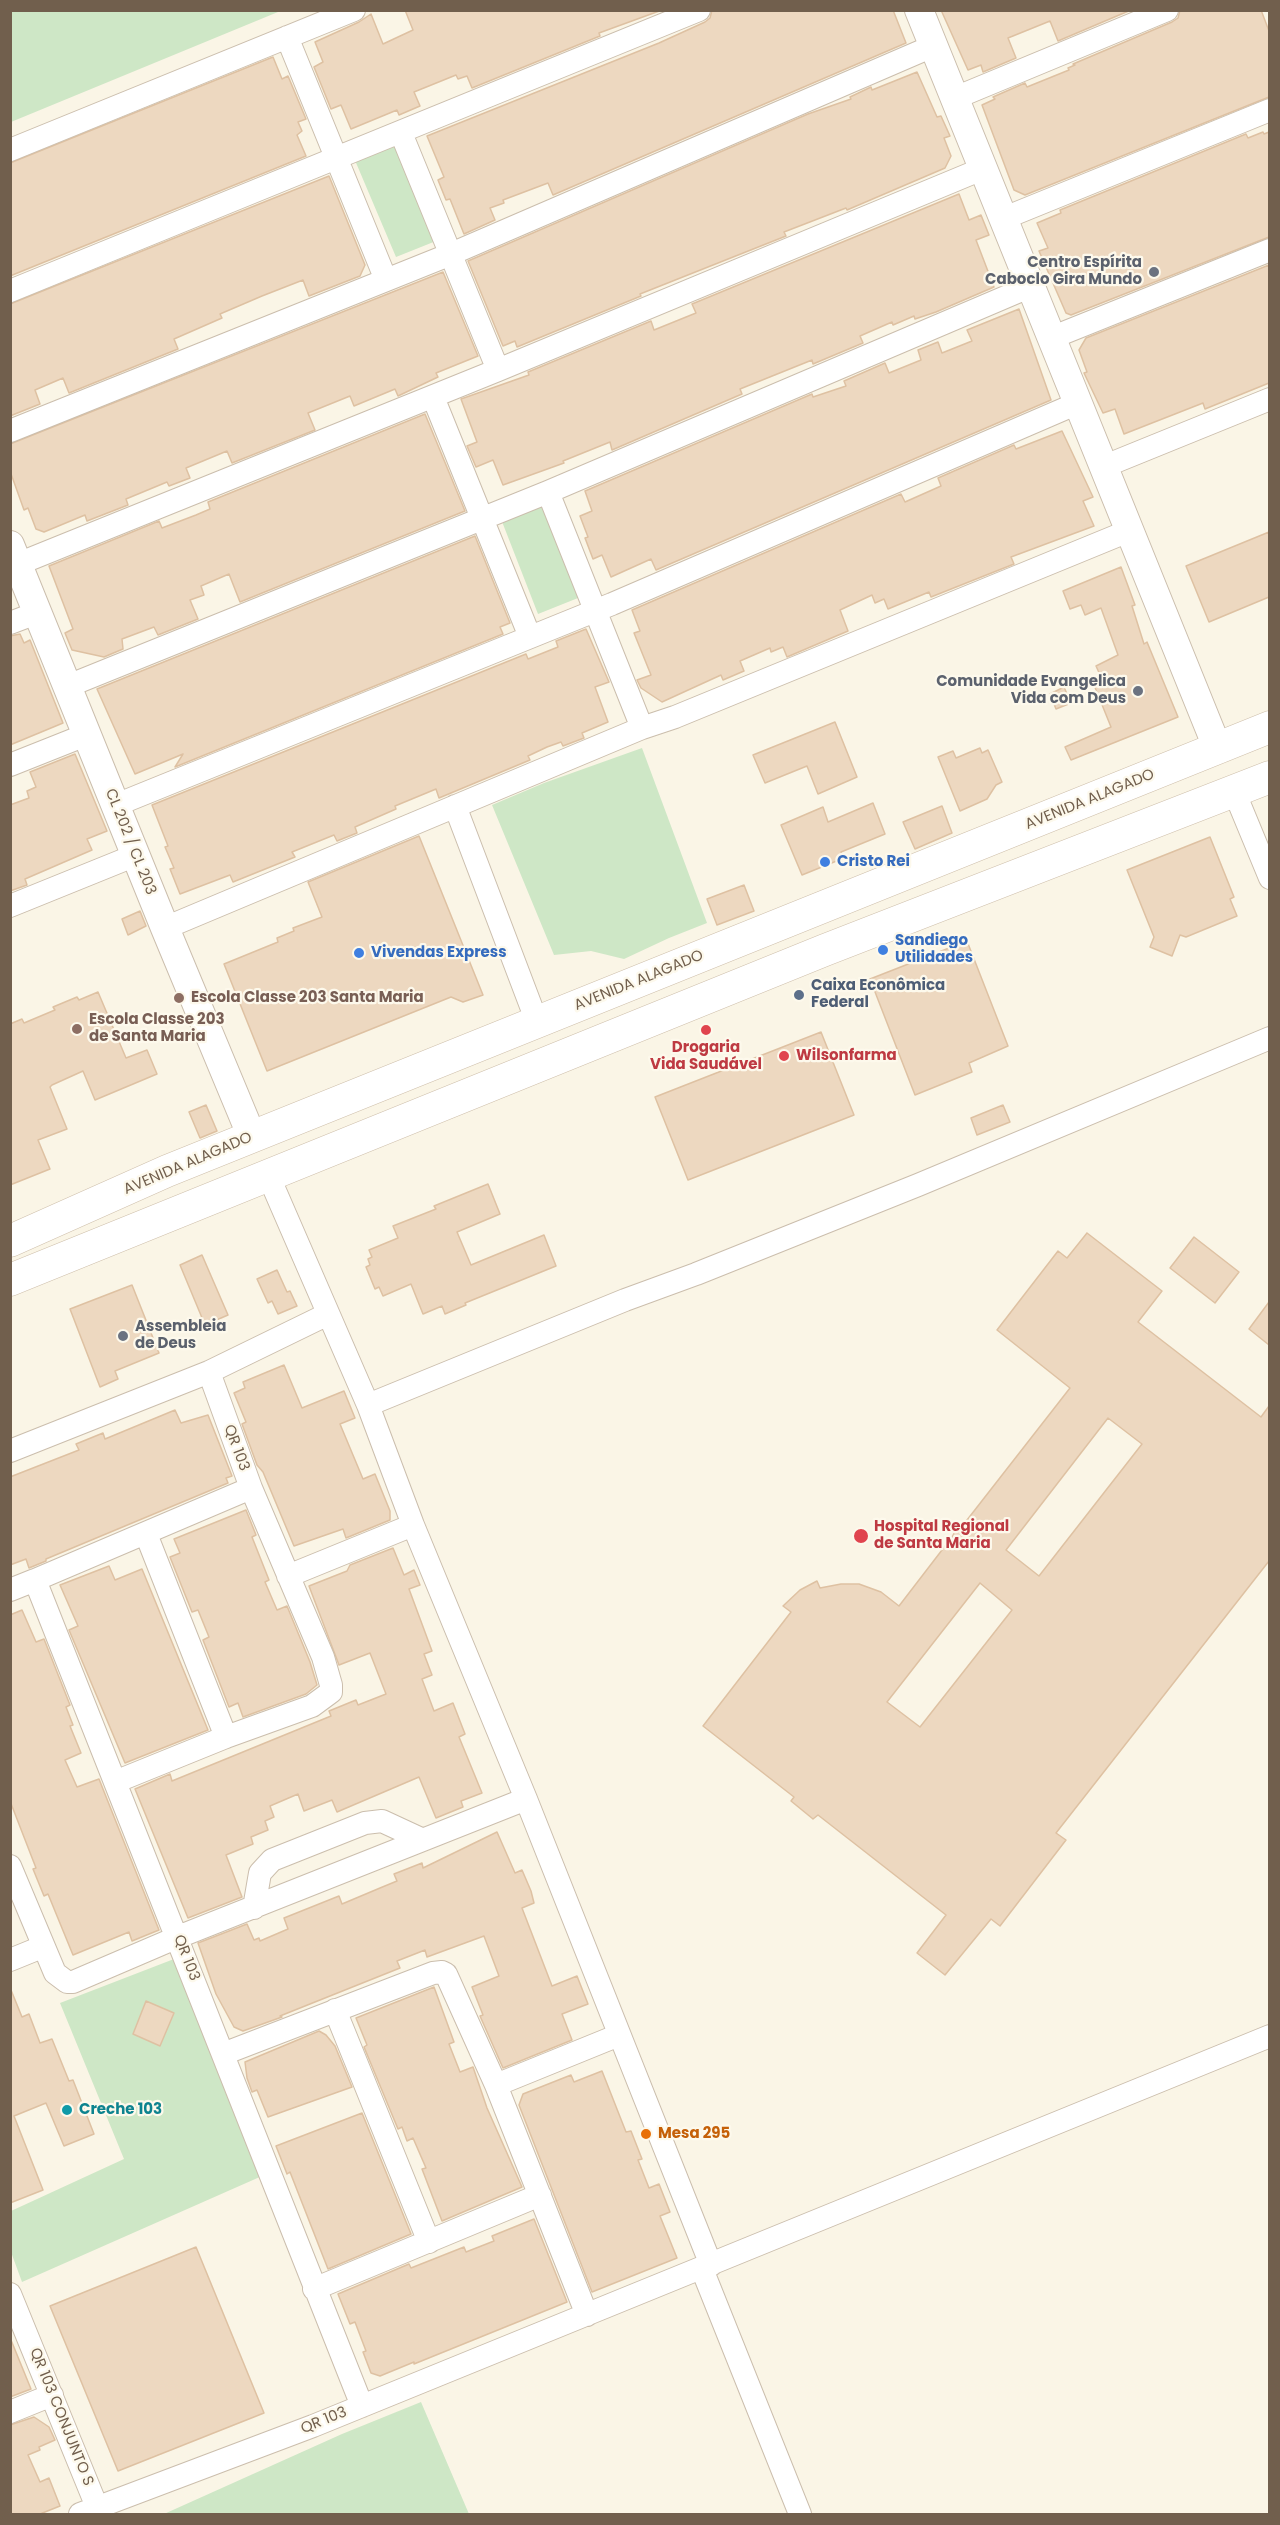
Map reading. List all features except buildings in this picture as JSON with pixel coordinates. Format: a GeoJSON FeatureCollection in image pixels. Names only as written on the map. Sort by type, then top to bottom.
{"type":"FeatureCollection","features":[{"type":"Feature","properties":{"kind":"main road","name":"AVENIDA ALAGADO"},"geometry":{"type":"LineString","coordinates":[[10,1242],[167,1171],[1269,727]]}},
{"type":"Feature","properties":{"kind":"main road"},"geometry":{"type":"LineString","coordinates":[[10,1280],[825,950],[1269,777]]}},
{"type":"Feature","properties":{"kind":"main road"},"geometry":{"type":"LineString","coordinates":[[1054,860],[1040,843],[1043,826],[1120,797],[1145,778]]}},
{"type":"Feature","properties":{"kind":"main road"},"geometry":{"type":"LineString","coordinates":[[903,921],[904,874]]}},
{"type":"Feature","properties":{"kind":"main road"},"geometry":{"type":"LineString","coordinates":[[54,1261],[45,1247],[42,1234],[130,1196],[167,1171]]}},
{"type":"Feature","properties":{"kind":"main road"},"geometry":{"type":"LineString","coordinates":[[10,1252],[14,1256],[10,1267]]}},
{"type":"Feature","properties":{"kind":"street"},"geometry":{"type":"LineString","coordinates":[[10,150],[354,10]]}},
{"type":"Feature","properties":{"kind":"street"},"geometry":{"type":"LineString","coordinates":[[10,291],[699,10]]}},
{"type":"Feature","properties":{"kind":"street"},"geometry":{"type":"LineString","coordinates":[[919,10],[1029,287],[1105,466],[1217,747]]}},
{"type":"Feature","properties":{"kind":"street"},"geometry":{"type":"LineString","coordinates":[[955,98],[1167,10]]}},
{"type":"Feature","properties":{"kind":"street"},"geometry":{"type":"LineString","coordinates":[[287,38],[386,280]]}},
{"type":"Feature","properties":{"kind":"street"},"geometry":{"type":"LineString","coordinates":[[10,431],[451,254],[933,46]]}},
{"type":"Feature","properties":{"kind":"street"},"geometry":{"type":"LineString","coordinates":[[1002,219],[1269,110]]}},
{"type":"Feature","properties":{"kind":"street"},"geometry":{"type":"LineString","coordinates":[[401,133],[498,370]]}},
{"type":"Feature","properties":{"kind":"street"},"geometry":{"type":"LineString","coordinates":[[14,555],[433,397],[982,169]]}},
{"type":"Feature","properties":{"kind":"street"},"geometry":{"type":"LineString","coordinates":[[1051,338],[1269,250]]}},
{"type":"Feature","properties":{"kind":"street"},"geometry":{"type":"LineString","coordinates":[[68,686],[483,519],[1029,287]]}},
{"type":"Feature","properties":{"kind":"street"},"geometry":{"type":"LineString","coordinates":[[433,397],[530,637]]}},
{"type":"Feature","properties":{"kind":"street"},"geometry":{"type":"LineString","coordinates":[[1105,466],[1269,399]]}},
{"type":"Feature","properties":{"kind":"street"},"geometry":{"type":"LineString","coordinates":[[116,805],[596,610],[1078,403]]}},
{"type":"Feature","properties":{"kind":"street"},"geometry":{"type":"LineString","coordinates":[[548,492],[642,728]]}},
{"type":"Feature","properties":{"kind":"street"},"geometry":{"type":"LineString","coordinates":[[165,928],[642,728],[675,717],[1131,530]]}},
{"type":"Feature","properties":{"kind":"street","name":"CL 202 / CL 203"},"geometry":{"type":"LineString","coordinates":[[14,555],[252,1137]]}},
{"type":"Feature","properties":{"kind":"street"},"geometry":{"type":"LineString","coordinates":[[10,623],[39,612]]}},
{"type":"Feature","properties":{"kind":"street"},"geometry":{"type":"LineString","coordinates":[[10,765],[88,734]]}},
{"type":"Feature","properties":{"kind":"street"},"geometry":{"type":"LineString","coordinates":[[1234,791],[1269,878]]}},
{"type":"Feature","properties":{"kind":"street"},"geometry":{"type":"LineString","coordinates":[[455,806],[537,1022]]}},
{"type":"Feature","properties":{"kind":"street"},"geometry":{"type":"LineString","coordinates":[[10,906],[136,855]]}},
{"type":"Feature","properties":{"kind":"street"},"geometry":{"type":"LineString","coordinates":[[368,1405],[625,1300],[918,1185],[1269,1038]]}},
{"type":"Feature","properties":{"kind":"street"},"geometry":{"type":"LineString","coordinates":[[269,1177],[368,1405],[412,1525],[526,1799],[619,2035],[800,2514]]}},
{"type":"Feature","properties":{"kind":"street"},"geometry":{"type":"LineString","coordinates":[[10,1450],[209,1372],[328,1314]]}},
{"type":"Feature","properties":{"kind":"street","name":"QR 103"},"geometry":{"type":"LineString","coordinates":[[89,2511],[362,2406],[35,1580],[251,1488],[209,1372]]}},
{"type":"Feature","properties":{"kind":"street"},"geometry":{"type":"LineString","coordinates":[[115,1782],[226,1737],[312,1706],[331,1692],[332,1685],[323,1657],[251,1488]]}},
{"type":"Feature","properties":{"kind":"street"},"geometry":{"type":"LineString","coordinates":[[288,1576],[412,1525]]}},
{"type":"Feature","properties":{"kind":"street"},"geometry":{"type":"LineString","coordinates":[[146,1533],[226,1737]]}},
{"type":"Feature","properties":{"kind":"street"},"geometry":{"type":"LineString","coordinates":[[10,1590],[35,1580]]}},
{"type":"Feature","properties":{"kind":"street"},"geometry":{"type":"LineString","coordinates":[[10,1866],[42,1947],[55,1973],[67,1982],[73,1982],[178,1937],[526,1799]]}},
{"type":"Feature","properties":{"kind":"street"},"geometry":{"type":"LineString","coordinates":[[254,1908],[260,1873],[272,1860],[365,1823],[382,1821],[423,1840]]}},
{"type":"Feature","properties":{"kind":"street"},"geometry":{"type":"LineString","coordinates":[[10,1960],[42,1947]]}},
{"type":"Feature","properties":{"kind":"street"},"geometry":{"type":"LineString","coordinates":[[223,2054],[442,1971],[449,1981],[496,2085],[587,2315]]}},
{"type":"Feature","properties":{"kind":"street"},"geometry":{"type":"LineString","coordinates":[[335,2010],[429,2242]]}},
{"type":"Feature","properties":{"kind":"street"},"geometry":{"type":"LineString","coordinates":[[496,2085],[619,2035]]}},
{"type":"Feature","properties":{"kind":"street"},"geometry":{"type":"LineString","coordinates":[[362,2406],[1269,2036]]}},
{"type":"Feature","properties":{"kind":"street"},"geometry":{"type":"LineString","coordinates":[[314,2289],[540,2195]]}},
{"type":"Feature","properties":{"kind":"street","name":"QR 103 CONJUNTO S"},"geometry":{"type":"LineString","coordinates":[[10,2294],[52,2395],[89,2511]]}},
{"type":"Feature","properties":{"kind":"street"},"geometry":{"type":"LineString","coordinates":[[10,2412],[52,2395]]}},
{"type":"Feature","properties":{"kind":"green space"},"geometry":{"type":"Polygon","coordinates":[[[277,10],[278,12],[11,122],[10,11],[277,10]]]}},
{"type":"Feature","properties":{"kind":"green space"},"geometry":{"type":"Polygon","coordinates":[[[400,140],[441,239],[396,257],[354,158],[400,140]]]}},
{"type":"Feature","properties":{"kind":"green space"},"geometry":{"type":"Polygon","coordinates":[[[545,501],[583,596],[538,614],[501,519],[545,501]]]}},
{"type":"Feature","properties":{"kind":"green space"},"geometry":{"type":"Polygon","coordinates":[[[642,748],[707,923],[624,959],[591,951],[554,955],[492,805],[544,783],[642,748]]]}},
{"type":"Feature","properties":{"kind":"green space"},"geometry":{"type":"Polygon","coordinates":[[[174,1959],[262,2176],[22,2282],[11,2252],[11,2211],[124,2159],[60,2003],[174,1959]]]}},
{"type":"Feature","properties":{"kind":"green space"},"geometry":{"type":"Polygon","coordinates":[[[421,2402],[469,2514],[164,2514],[342,2434],[421,2402]]]}},
{"type":"Feature","properties":{"kind":"place","name":"Centro Espírita Caboclo Gira Mundo"},"geometry":{"type":"Point","coordinates":[1154,272]}},
{"type":"Feature","properties":{"kind":"place","name":"Comunidade Evangelica Vida com Deus"},"geometry":{"type":"Point","coordinates":[1138,691]}},
{"type":"Feature","properties":{"kind":"place","name":"Cristo Rei"},"geometry":{"type":"Point","coordinates":[825,862]}},
{"type":"Feature","properties":{"kind":"place","name":"Sandiego Utilidades"},"geometry":{"type":"Point","coordinates":[883,950]}},
{"type":"Feature","properties":{"kind":"place","name":"Vivendas Express"},"geometry":{"type":"Point","coordinates":[359,953]}},
{"type":"Feature","properties":{"kind":"place","name":"Caixa Econômica Federal"},"geometry":{"type":"Point","coordinates":[799,995]}},
{"type":"Feature","properties":{"kind":"place","name":"Escola Classe 203 Santa Maria"},"geometry":{"type":"Point","coordinates":[179,998]}},
{"type":"Feature","properties":{"kind":"place","name":"Escola Classe 203 de Santa Maria"},"geometry":{"type":"Point","coordinates":[77,1029]}},
{"type":"Feature","properties":{"kind":"place","name":"Drogaria Vida Saudável"},"geometry":{"type":"Point","coordinates":[706,1030]}},
{"type":"Feature","properties":{"kind":"place","name":"Wilsonfarma"},"geometry":{"type":"Point","coordinates":[784,1056]}},
{"type":"Feature","properties":{"kind":"place","name":"Assembleia de Deus"},"geometry":{"type":"Point","coordinates":[123,1336]}},
{"type":"Feature","properties":{"kind":"place","name":"Hospital Regional de Santa Maria"},"geometry":{"type":"Point","coordinates":[861,1536]}},
{"type":"Feature","properties":{"kind":"place","name":"Creche 103"},"geometry":{"type":"Point","coordinates":[67,2110]}},
{"type":"Feature","properties":{"kind":"place","name":"Mesa 295"},"geometry":{"type":"Point","coordinates":[646,2134]}}]}
